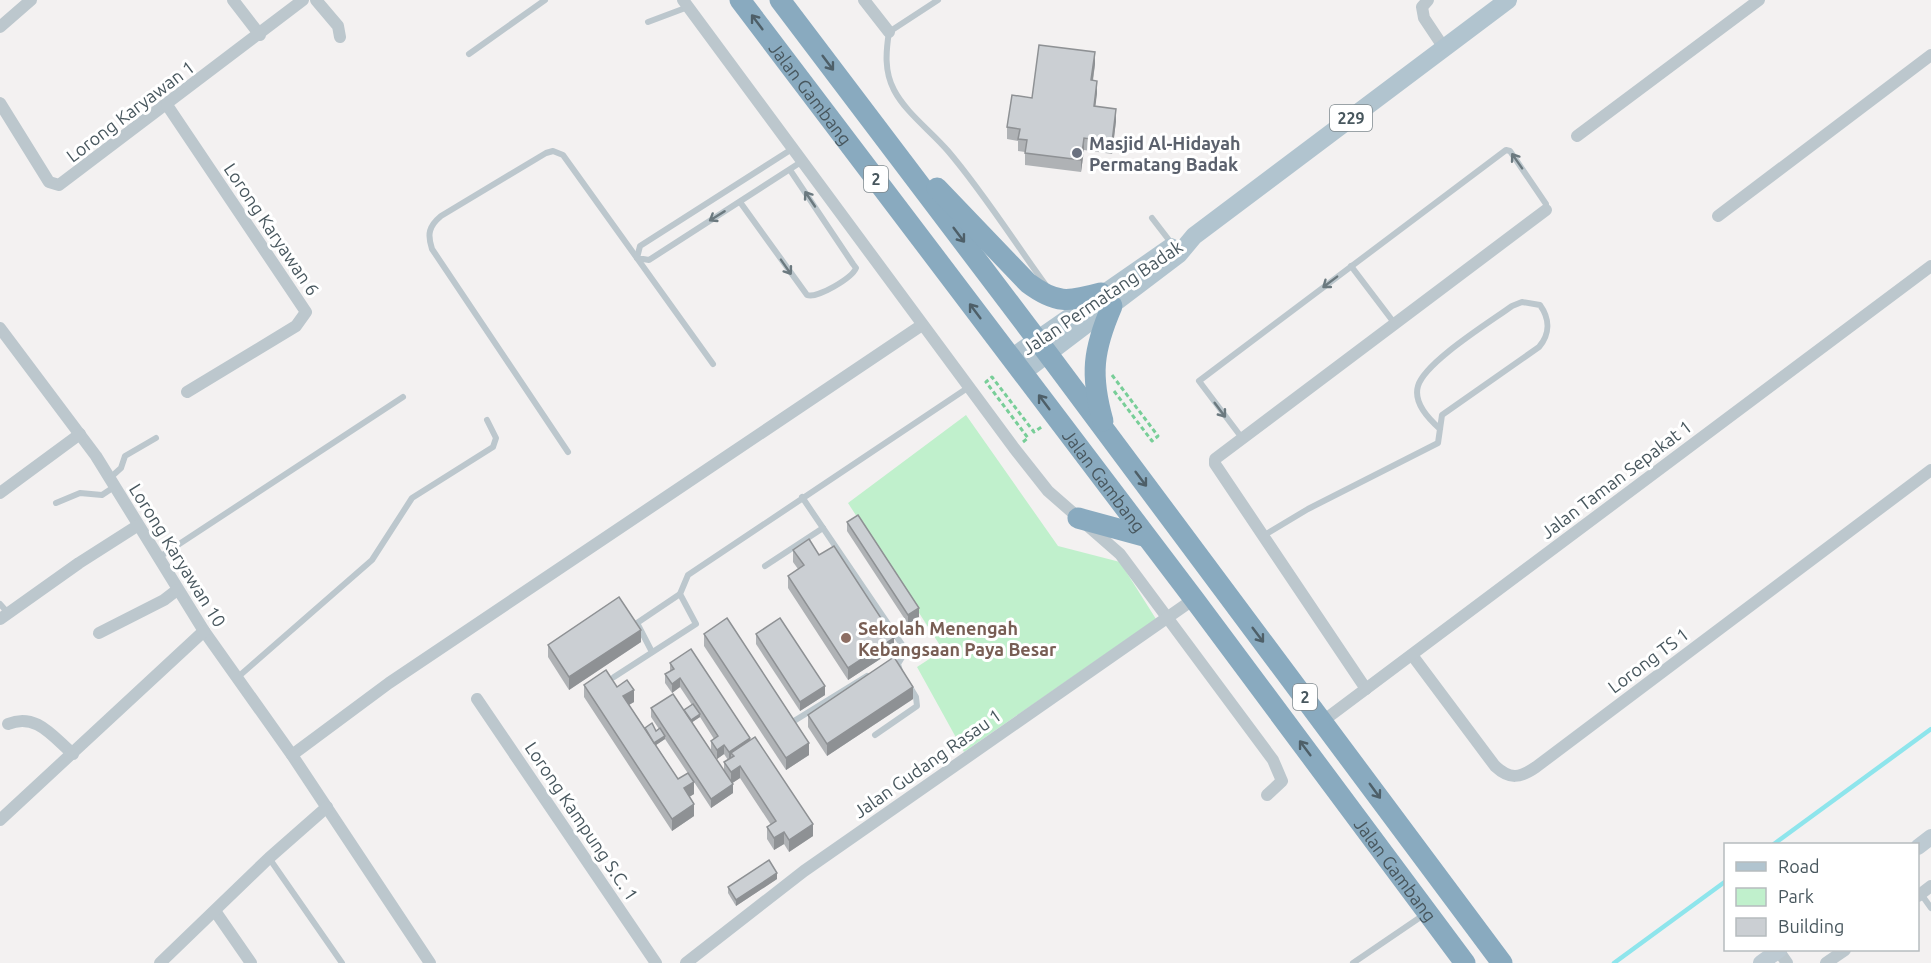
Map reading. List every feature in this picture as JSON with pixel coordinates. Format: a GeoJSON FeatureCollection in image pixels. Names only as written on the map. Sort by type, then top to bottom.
{"type":"FeatureCollection","features":[{"type":"Feature","properties":{"kind":"highway","name":"Jalan Gambang"},"geometry":{"type":"LineString","coordinates":[[740,0],[1194,599],[1465,963]]}},
{"type":"Feature","properties":{"kind":"highway","name":"Jalan Gambang"},"geometry":{"type":"LineString","coordinates":[[780,0],[1043,346],[1502,963]]}},
{"type":"Feature","properties":{"kind":"highway"},"geometry":{"type":"LineString","coordinates":[[871,118],[1028,282],[1055,299],[1106,300],[1093,367],[1106,432]]}},
{"type":"Feature","properties":{"kind":"highway"},"geometry":{"type":"LineString","coordinates":[[1078,518],[1144,536]]}},
{"type":"Feature","properties":{"kind":"main road","name":"Jalan Permatang Badak"},"geometry":{"type":"LineString","coordinates":[[1016,366],[1176,250],[1508,0]]}},
{"type":"Feature","properties":{"kind":"street"},"geometry":{"type":"LineString","coordinates":[[0,27],[32,0]]}},
{"type":"Feature","properties":{"kind":"street"},"geometry":{"type":"LineString","coordinates":[[233,0],[260,35]]}},
{"type":"Feature","properties":{"kind":"street","name":"Lorong Karyawan 1"},"geometry":{"type":"LineString","coordinates":[[0,103],[49,182],[59,185],[260,35],[303,0]]}},
{"type":"Feature","properties":{"kind":"street"},"geometry":{"type":"LineString","coordinates":[[316,0],[338,26],[340,37]]}},
{"type":"Feature","properties":{"kind":"street"},"geometry":{"type":"LineString","coordinates":[[864,0],[890,32]]}},
{"type":"Feature","properties":{"kind":"street"},"geometry":{"type":"LineString","coordinates":[[1428,0],[1422,7],[1424,18],[1444,48]]}},
{"type":"Feature","properties":{"kind":"street"},"geometry":{"type":"LineString","coordinates":[[1577,136],[1759,0]]}},
{"type":"Feature","properties":{"kind":"street"},"geometry":{"type":"LineString","coordinates":[[686,4],[922,325],[1048,491],[1119,554],[1274,760],[1282,781],[1267,795]]}},
{"type":"Feature","properties":{"kind":"street"},"geometry":{"type":"LineString","coordinates":[[1718,216],[1931,55]]}},
{"type":"Feature","properties":{"kind":"street","name":"Lorong Karyawan 6"},"geometry":{"type":"LineString","coordinates":[[167,105],[306,312],[296,326],[187,392]]}},
{"type":"Feature","properties":{"kind":"street"},"geometry":{"type":"LineString","coordinates":[[1366,689],[1215,464],[1215,459],[1546,210]]}},
{"type":"Feature","properties":{"kind":"street","name":"Jalan Taman Sepakat 1"},"geometry":{"type":"LineString","coordinates":[[1323,721],[1931,266]]}},
{"type":"Feature","properties":{"kind":"street"},"geometry":{"type":"LineString","coordinates":[[292,755],[389,683],[922,325]]}},
{"type":"Feature","properties":{"kind":"street","name":"Lorong Karyawan 10"},"geometry":{"type":"LineString","coordinates":[[0,328],[80,434],[204,631],[292,755],[430,963]]}},
{"type":"Feature","properties":{"kind":"street"},"geometry":{"type":"LineString","coordinates":[[0,493],[80,434]]}},
{"type":"Feature","properties":{"kind":"street","name":"Lorong TS 1"},"geometry":{"type":"LineString","coordinates":[[1412,655],[1495,766],[1511,777],[1520,776],[1536,767],[1931,470]]}},
{"type":"Feature","properties":{"kind":"street"},"geometry":{"type":"LineString","coordinates":[[3,612],[138,526]]}},
{"type":"Feature","properties":{"kind":"street"},"geometry":{"type":"LineString","coordinates":[[99,633],[147,609],[177,590]]}},
{"type":"Feature","properties":{"kind":"street","name":"Jalan Gudang Rasau 1"},"geometry":{"type":"LineString","coordinates":[[686,963],[804,871],[1194,599]]}},
{"type":"Feature","properties":{"kind":"street"},"geometry":{"type":"LineString","coordinates":[[0,820],[204,631]]}},
{"type":"Feature","properties":{"kind":"street","name":"Lorong Kampung S.C. 1"},"geometry":{"type":"LineString","coordinates":[[477,699],[656,963]]}},
{"type":"Feature","properties":{"kind":"street"},"geometry":{"type":"LineString","coordinates":[[8,724],[20,719],[36,721],[73,754]]}},
{"type":"Feature","properties":{"kind":"street"},"geometry":{"type":"LineString","coordinates":[[161,963],[326,805]]}},
{"type":"Feature","properties":{"kind":"street"},"geometry":{"type":"LineString","coordinates":[[215,911],[251,963]]}},
{"type":"Feature","properties":{"kind":"street"},"geometry":{"type":"LineString","coordinates":[[1826,963],[1844,951]]}},
{"type":"Feature","properties":{"kind":"street"},"geometry":{"type":"LineString","coordinates":[[1761,963],[1781,954]]}},
{"type":"Feature","properties":{"kind":"lane"},"geometry":{"type":"LineString","coordinates":[[469,54],[545,0]]}},
{"type":"Feature","properties":{"kind":"lane"},"geometry":{"type":"LineString","coordinates":[[938,0],[890,32],[887,66],[894,91],[948,152],[1055,299]]}},
{"type":"Feature","properties":{"kind":"lane"},"geometry":{"type":"LineString","coordinates":[[648,22],[686,4]]}},
{"type":"Feature","properties":{"kind":"lane"},"geometry":{"type":"LineString","coordinates":[[637,258],[640,246],[792,149]]}},
{"type":"Feature","properties":{"kind":"lane"},"geometry":{"type":"LineString","coordinates":[[1242,438],[1199,381],[1351,266],[1506,150],[1510,152],[1546,204],[1546,210]]}},
{"type":"Feature","properties":{"kind":"lane"},"geometry":{"type":"LineString","coordinates":[[568,452],[432,249],[428,238],[429,229],[441,216],[553,151],[563,156],[713,364]]}},
{"type":"Feature","properties":{"kind":"lane"},"geometry":{"type":"LineString","coordinates":[[637,258],[649,260],[801,162]]}},
{"type":"Feature","properties":{"kind":"lane"},"geometry":{"type":"LineString","coordinates":[[740,202],[807,295],[817,296],[851,275],[856,268],[790,170]]}},
{"type":"Feature","properties":{"kind":"lane"},"geometry":{"type":"LineString","coordinates":[[1152,218],[1176,250]]}},
{"type":"Feature","properties":{"kind":"lane"},"geometry":{"type":"LineString","coordinates":[[1351,266],[1395,324]]}},
{"type":"Feature","properties":{"kind":"lane"},"geometry":{"type":"LineString","coordinates":[[1263,536],[1308,508],[1438,443],[1440,429],[1442,415],[1539,347],[1546,339],[1546,314],[1540,305],[1522,302],[1512,306],[1428,368],[1417,388],[1419,403],[1428,418],[1440,429]]}},
{"type":"Feature","properties":{"kind":"lane"},"geometry":{"type":"LineString","coordinates":[[652,652],[637,623],[680,594],[688,575],[969,387]]}},
{"type":"Feature","properties":{"kind":"lane"},"geometry":{"type":"LineString","coordinates":[[157,559],[403,397]]}},
{"type":"Feature","properties":{"kind":"lane"},"geometry":{"type":"LineString","coordinates":[[238,677],[372,560],[412,498],[493,447],[496,438],[487,420]]}},
{"type":"Feature","properties":{"kind":"lane"},"geometry":{"type":"LineString","coordinates":[[56,503],[80,493],[102,495],[121,468],[125,456],[156,438]]}},
{"type":"Feature","properties":{"kind":"lane"},"geometry":{"type":"LineString","coordinates":[[802,497],[903,646],[904,654],[899,668],[916,697],[916,706],[875,735]]}},
{"type":"Feature","properties":{"kind":"lane"},"geometry":{"type":"LineString","coordinates":[[765,566],[823,528]]}},
{"type":"Feature","properties":{"kind":"lane"},"geometry":{"type":"LineString","coordinates":[[614,677],[696,624],[680,594]]}},
{"type":"Feature","properties":{"kind":"lane"},"geometry":{"type":"LineString","coordinates":[[890,663],[900,661]]}},
{"type":"Feature","properties":{"kind":"lane"},"geometry":{"type":"LineString","coordinates":[[794,721],[873,673]]}},
{"type":"Feature","properties":{"kind":"lane"},"geometry":{"type":"LineString","coordinates":[[269,858],[342,963]]}},
{"type":"Feature","properties":{"kind":"lane"},"geometry":{"type":"LineString","coordinates":[[1923,892],[1931,908]]}},
{"type":"Feature","properties":{"kind":"lane"},"geometry":{"type":"LineString","coordinates":[[1353,963],[1427,912]]}},
{"type":"Feature","properties":{"kind":"path"},"geometry":{"type":"LineString","coordinates":[[1028,438],[986,382],[992,377],[1034,432]]}},
{"type":"Feature","properties":{"kind":"path"},"geometry":{"type":"LineString","coordinates":[[1112,387],[1152,441],[1158,436],[1116,380]]}},
{"type":"Feature","properties":{"kind":"green space"},"geometry":{"type":"Polygon","coordinates":[[[966,415],[1058,546],[1120,562],[1156,619],[964,752],[917,667],[943,650],[848,503],[966,415]]]}},
{"type":"Feature","properties":{"kind":"building"},"geometry":{"type":"Polygon","coordinates":[[[1039,45],[1095,52],[1091,80],[1097,81],[1094,106],[1116,109],[1112,142],[1084,138],[1081,160],[1025,153],[1027,140],[1018,139],[1020,129],[1007,127],[1012,95],[1032,98],[1039,45]]]}},
{"type":"Feature","properties":{"kind":"building"},"geometry":{"type":"Polygon","coordinates":[[[858,515],[919,608],[908,615],[847,522],[858,515]]]}},
{"type":"Feature","properties":{"kind":"building"},"geometry":{"type":"Polygon","coordinates":[[[809,539],[819,555],[834,546],[894,638],[848,668],[788,576],[804,565],[793,550],[809,539]]]}},
{"type":"Feature","properties":{"kind":"building"},"geometry":{"type":"Polygon","coordinates":[[[619,597],[641,630],[569,677],[548,645],[619,597]]]}},
{"type":"Feature","properties":{"kind":"building"},"geometry":{"type":"Polygon","coordinates":[[[727,618],[809,743],[786,758],[704,634],[727,618]]]}},
{"type":"Feature","properties":{"kind":"building"},"geometry":{"type":"Polygon","coordinates":[[[780,618],[825,686],[800,702],[756,634],[780,618]]]}},
{"type":"Feature","properties":{"kind":"building"},"geometry":{"type":"Polygon","coordinates":[[[691,649],[750,738],[729,752],[724,745],[717,750],[711,741],[718,736],[680,678],[672,684],[665,674],[674,669],[670,663],[691,649]]]}},
{"type":"Feature","properties":{"kind":"building"},"geometry":{"type":"Polygon","coordinates":[[[894,657],[913,687],[827,744],[808,715],[894,657]]]}},
{"type":"Feature","properties":{"kind":"building"},"geometry":{"type":"Polygon","coordinates":[[[606,670],[617,687],[627,680],[634,690],[623,696],[678,779],[688,773],[694,782],[684,788],[694,804],[672,819],[584,685],[606,670]]]}},
{"type":"Feature","properties":{"kind":"building"},"geometry":{"type":"Polygon","coordinates":[[[673,694],[733,784],[711,799],[651,708],[673,694]]]}},
{"type":"Feature","properties":{"kind":"building"},"geometry":{"type":"Polygon","coordinates":[[[693,704],[700,714],[691,720],[684,710],[693,704]]]}},
{"type":"Feature","properties":{"kind":"building"},"geometry":{"type":"Polygon","coordinates":[[[652,723],[656,731],[660,728],[665,736],[654,743],[645,728],[652,723]]]}},
{"type":"Feature","properties":{"kind":"building"},"geometry":{"type":"Polygon","coordinates":[[[755,737],[813,824],[789,840],[784,832],[774,838],[767,827],[776,821],[740,766],[731,772],[724,762],[734,756],[731,753],[755,737]]]}},
{"type":"Feature","properties":{"kind":"building"},"geometry":{"type":"Polygon","coordinates":[[[769,860],[777,873],[736,900],[728,887],[769,860]]]}},
{"type":"Feature","properties":{"kind":"waterway"},"geometry":{"type":"LineString","coordinates":[[1775,843],[1931,729]]}},
{"type":"Feature","properties":{"kind":"waterway"},"geometry":{"type":"LineString","coordinates":[[1614,963],[1724,882]]}},
{"type":"Feature","properties":{"kind":"place","name":"Masjid Al-Hidayah Permatang Badak"},"geometry":{"type":"Point","coordinates":[1077,153]}},
{"type":"Feature","properties":{"kind":"place","name":"Sekolah Menengah Kebangsaan Paya Besar"},"geometry":{"type":"Point","coordinates":[846,638]}}]}
